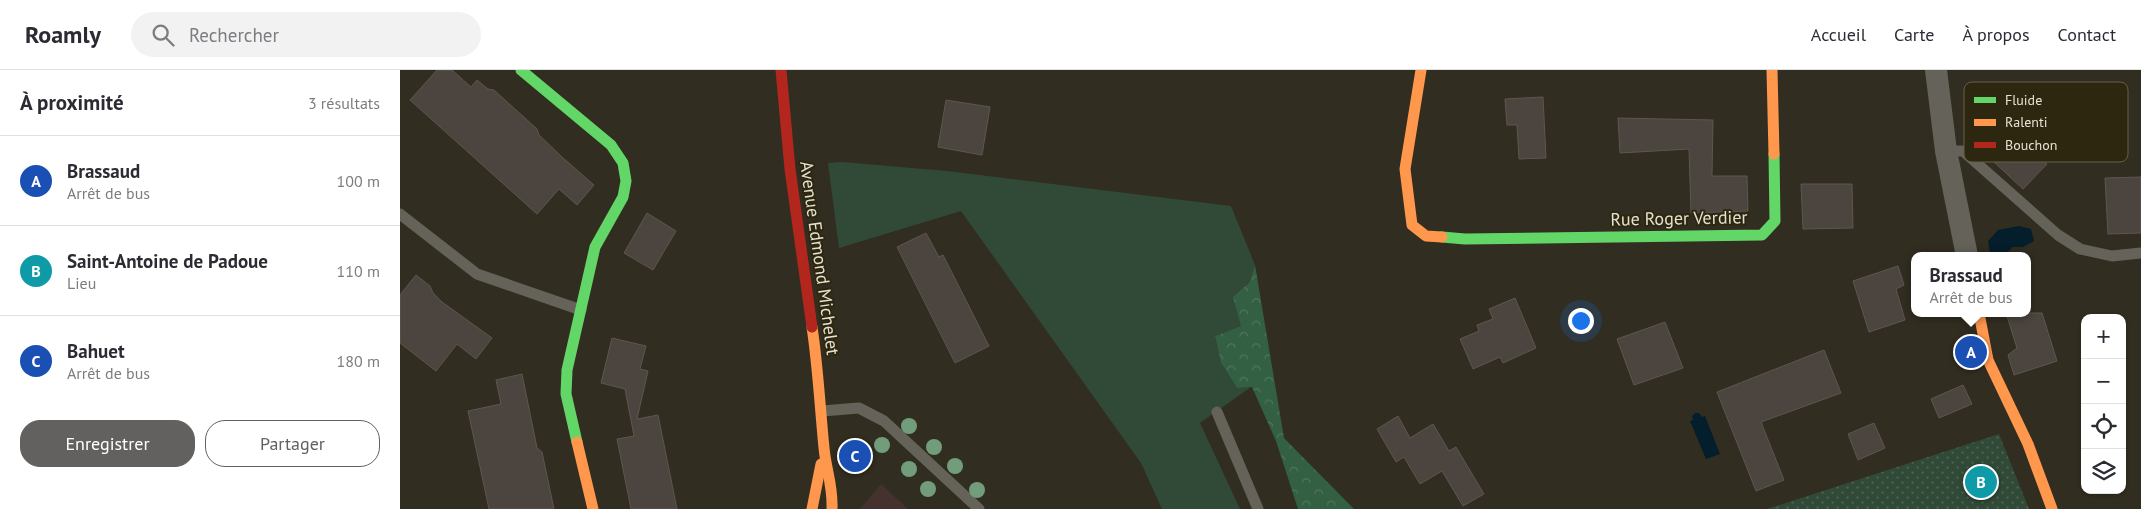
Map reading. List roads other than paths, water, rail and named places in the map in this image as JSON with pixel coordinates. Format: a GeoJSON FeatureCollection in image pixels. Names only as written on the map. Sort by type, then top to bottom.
{"type":"FeatureCollection","features":[{"type":"Feature","properties":{"kind":"street"},"geometry":{"type":"LineString","coordinates":[[521,70],[611,145],[624,164],[626,181],[623,196],[595,247],[567,370],[566,394],[593,509]]}},
{"type":"Feature","properties":{"kind":"street","name":"Avenue Edmond Michelet"},"geometry":{"type":"LineString","coordinates":[[781,70],[790,169],[814,339],[824,450],[833,491],[832,509]]}},
{"type":"Feature","properties":{"kind":"street","name":"Rue Roger Verdier"},"geometry":{"type":"LineString","coordinates":[[1421,70],[1405,169],[1412,225],[1426,236],[1464,239],[1762,235],[1775,221],[1772,70]]}},
{"type":"Feature","properties":{"kind":"street"},"geometry":{"type":"LineString","coordinates":[[1936,70],[1946,151],[1966,252]]}},
{"type":"Feature","properties":{"kind":"street"},"geometry":{"type":"LineString","coordinates":[[1980,317],[1988,360],[2028,444],[2052,509]]}},
{"type":"Feature","properties":{"kind":"street","name":"Avenue Edmond Michelet"},"geometry":{"type":"LineString","coordinates":[[812,509],[824,450]]}},
{"type":"Feature","properties":{"kind":"lane"},"geometry":{"type":"LineString","coordinates":[[1946,151],[1964,152]]}},
{"type":"Feature","properties":{"kind":"lane"},"geometry":{"type":"LineString","coordinates":[[1975,162],[2058,235],[2080,249],[2112,256],[2141,254]]}},
{"type":"Feature","properties":{"kind":"lane"},"geometry":{"type":"LineString","coordinates":[[400,214],[477,274],[581,310]]}},
{"type":"Feature","properties":{"kind":"lane"},"geometry":{"type":"LineString","coordinates":[[822,412],[859,408],[884,422],[979,509]]}},
{"type":"Feature","properties":{"kind":"lane"},"geometry":{"type":"LineString","coordinates":[[1217,412],[1258,509]]}},
{"type":"Feature","properties":{"kind":"water"},"geometry":{"type":"Polygon","coordinates":[[[2019,226],[2031,229],[2034,241],[2023,247],[2013,247],[2007,252],[1990,252],[1988,241],[1998,230],[2019,226]]]}},
{"type":"Feature","properties":{"kind":"water"},"geometry":{"type":"Polygon","coordinates":[[[1695,413],[1699,413],[1702,417],[1705,416],[1720,454],[1706,459],[1690,421],[1693,420],[1692,416],[1695,413]]]}},
{"type":"Feature","properties":{"kind":"place","name":"Brassaud"},"geometry":{"type":"Point","coordinates":[1971,352]}},
{"type":"Feature","properties":{"kind":"place","name":"Bahuet"},"geometry":{"type":"Point","coordinates":[855,456]}},
{"type":"Feature","properties":{"kind":"place","name":"Saint-Antoine de Padoue"},"geometry":{"type":"Point","coordinates":[1981,482]}}]}
